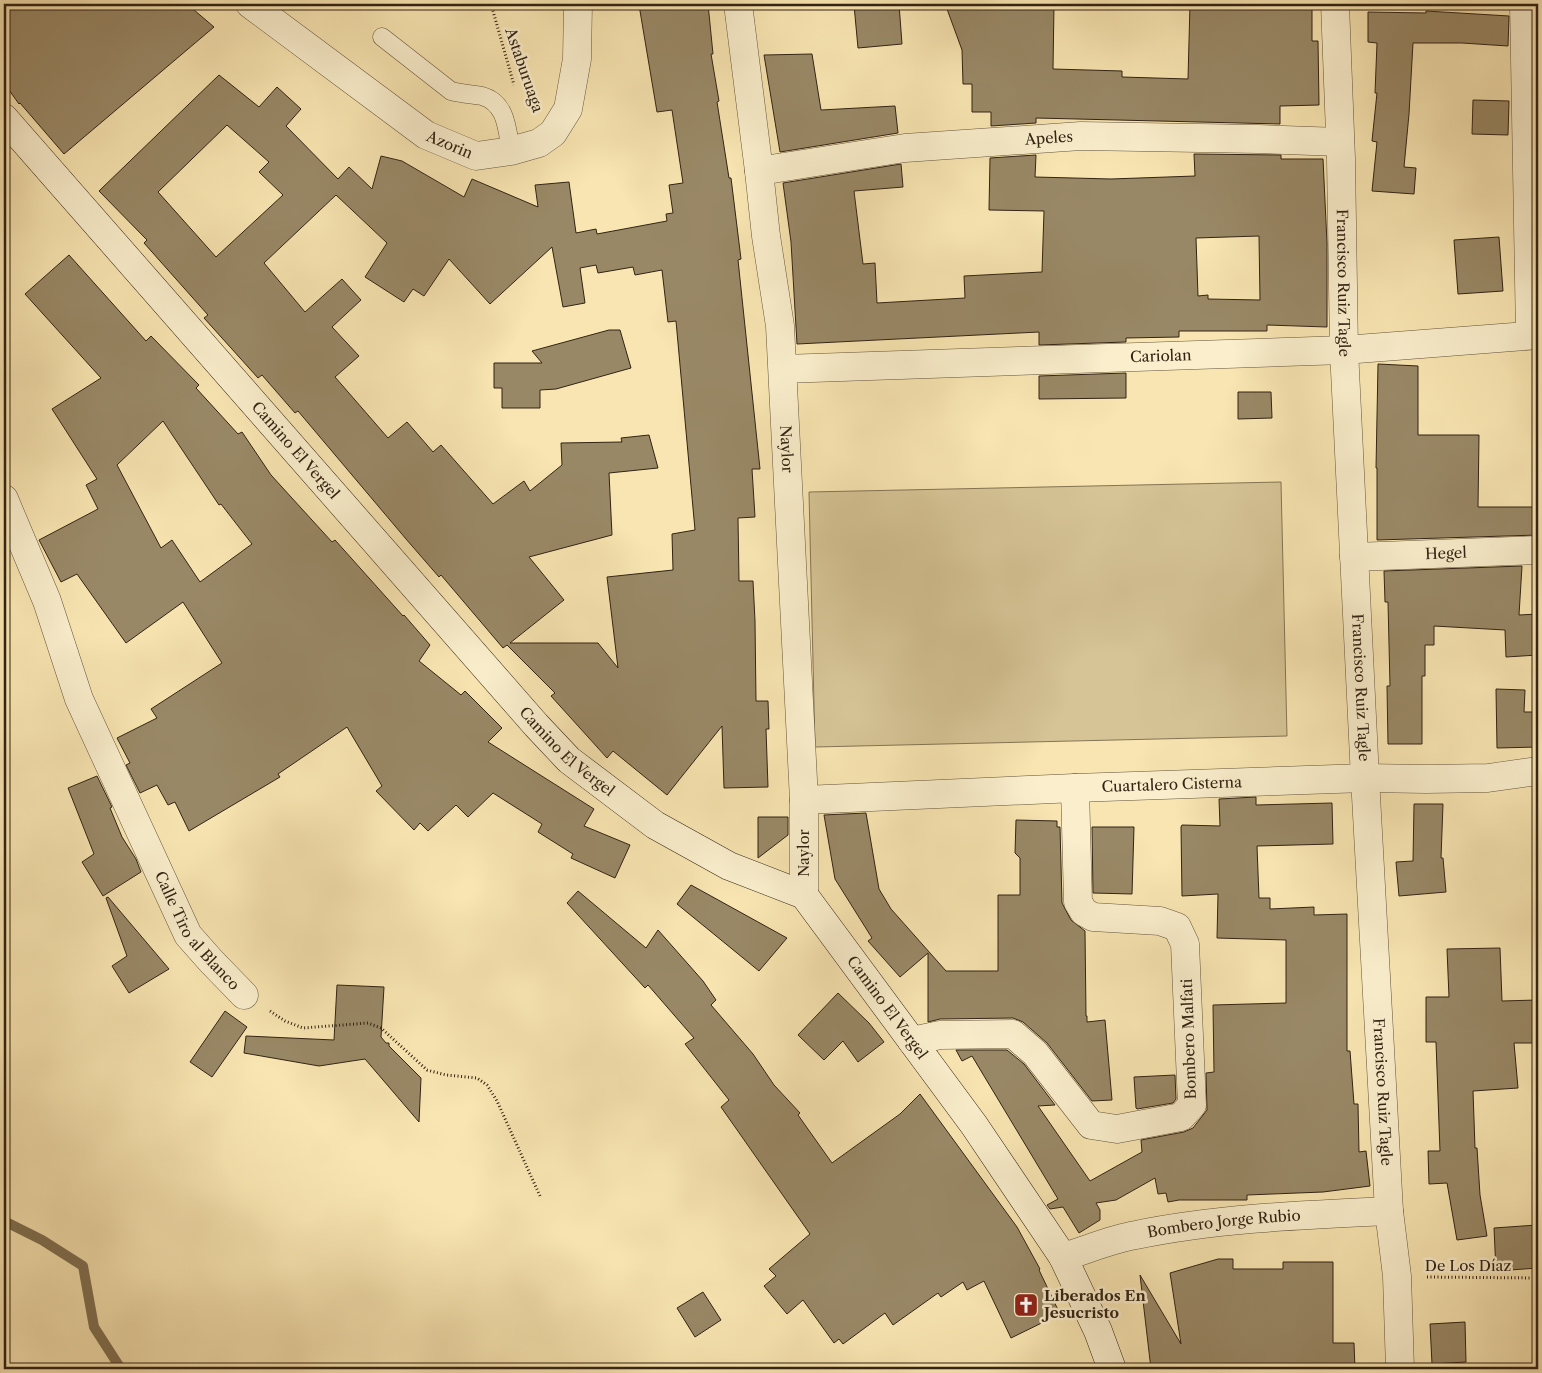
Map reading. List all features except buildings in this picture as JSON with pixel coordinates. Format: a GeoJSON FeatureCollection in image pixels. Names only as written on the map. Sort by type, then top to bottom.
{"type":"FeatureCollection","features":[{"type":"Feature","properties":{"kind":"street","name":"Azorin"},"geometry":{"type":"LineString","coordinates":[[250,4],[426,135],[476,156],[511,152],[539,143],[553,133],[568,109],[577,59],[578,4]]}},
{"type":"Feature","properties":{"kind":"street","name":"Naylor"},"geometry":{"type":"LineString","coordinates":[[738,4],[766,236],[780,326],[804,800],[804,895]]}},
{"type":"Feature","properties":{"kind":"street","name":"Francisco Ruiz Tagle"},"geometry":{"type":"LineString","coordinates":[[1335,4],[1344,350],[1365,778],[1389,1211],[1397,1276],[1400,1369]]}},
{"type":"Feature","properties":{"kind":"street"},"geometry":{"type":"LineString","coordinates":[[1524,4],[1534,334]]}},
{"type":"Feature","properties":{"kind":"street","name":"Camino El Vergel"},"geometry":{"type":"LineString","coordinates":[[4,118],[536,725],[569,760],[655,826],[729,866],[804,895],[974,1125],[1063,1257],[1098,1331],[1112,1369]]}},
{"type":"Feature","properties":{"kind":"street","name":"Apeles"},"geometry":{"type":"LineString","coordinates":[[759,171],[905,148],[1081,136],[1340,142]]}},
{"type":"Feature","properties":{"kind":"street","name":"Cariolan"},"geometry":{"type":"LineString","coordinates":[[783,369],[1344,350],[1534,334]]}},
{"type":"Feature","properties":{"kind":"street","name":"Calle Tiro al Blanco"},"geometry":{"type":"LineString","coordinates":[[4,499],[47,601],[80,699],[188,935],[244,994]]}},
{"type":"Feature","properties":{"kind":"street","name":"Hegel"},"geometry":{"type":"LineString","coordinates":[[1354,557],[1538,550]]}},
{"type":"Feature","properties":{"kind":"street","name":"Cuartalero Cisterna"},"geometry":{"type":"LineString","coordinates":[[804,800],[1365,778],[1488,778],[1538,770]]}},
{"type":"Feature","properties":{"kind":"street","name":"Bombero Malfati"},"geometry":{"type":"LineString","coordinates":[[912,1041],[940,1034],[1013,1034],[1035,1054],[1091,1125],[1117,1128],[1181,1117],[1192,1105],[1186,944],[1177,927],[1160,921],[1093,917],[1084,912],[1078,902],[1076,788]]}},
{"type":"Feature","properties":{"kind":"street","name":"Bombero Jorge Rubio"},"geometry":{"type":"LineString","coordinates":[[1063,1257],[1134,1235],[1190,1226],[1250,1218],[1389,1211]]}},
{"type":"Feature","properties":{"kind":"lane"},"geometry":{"type":"LineString","coordinates":[[382,37],[451,91],[484,97],[495,102],[501,110],[506,123],[511,152]]}},
{"type":"Feature","properties":{"kind":"path","name":"Astaburuaga"},"geometry":{"type":"LineString","coordinates":[[491,4],[515,88]]}},
{"type":"Feature","properties":{"kind":"path","name":"Calle Tiro al Blanco"},"geometry":{"type":"LineString","coordinates":[[244,994],[284,1021],[303,1028],[357,1023],[368,1023],[382,1028],[427,1070],[446,1075],[477,1078],[487,1085],[497,1101],[540,1196]]}},
{"type":"Feature","properties":{"kind":"path","name":"De Los Díaz"},"geometry":{"type":"LineString","coordinates":[[1397,1276],[1538,1278]]}},
{"type":"Feature","properties":{"kind":"path"},"geometry":{"type":"LineString","coordinates":[[1538,1278],[1538,1285]]}},
{"type":"Feature","properties":{"kind":"shaded area"},"geometry":{"type":"Polygon","coordinates":[[[1281,482],[1287,736],[815,747],[809,492],[1281,482]]]}},
{"type":"Feature","properties":{"kind":"waterway"},"geometry":{"type":"LineString","coordinates":[[4,1221],[42,1240],[83,1266],[94,1327],[121,1369]]}},
{"type":"Feature","properties":{"kind":"place","name":"Liberados En Jesucristo"},"geometry":{"type":"Point","coordinates":[1026,1305]}}]}
